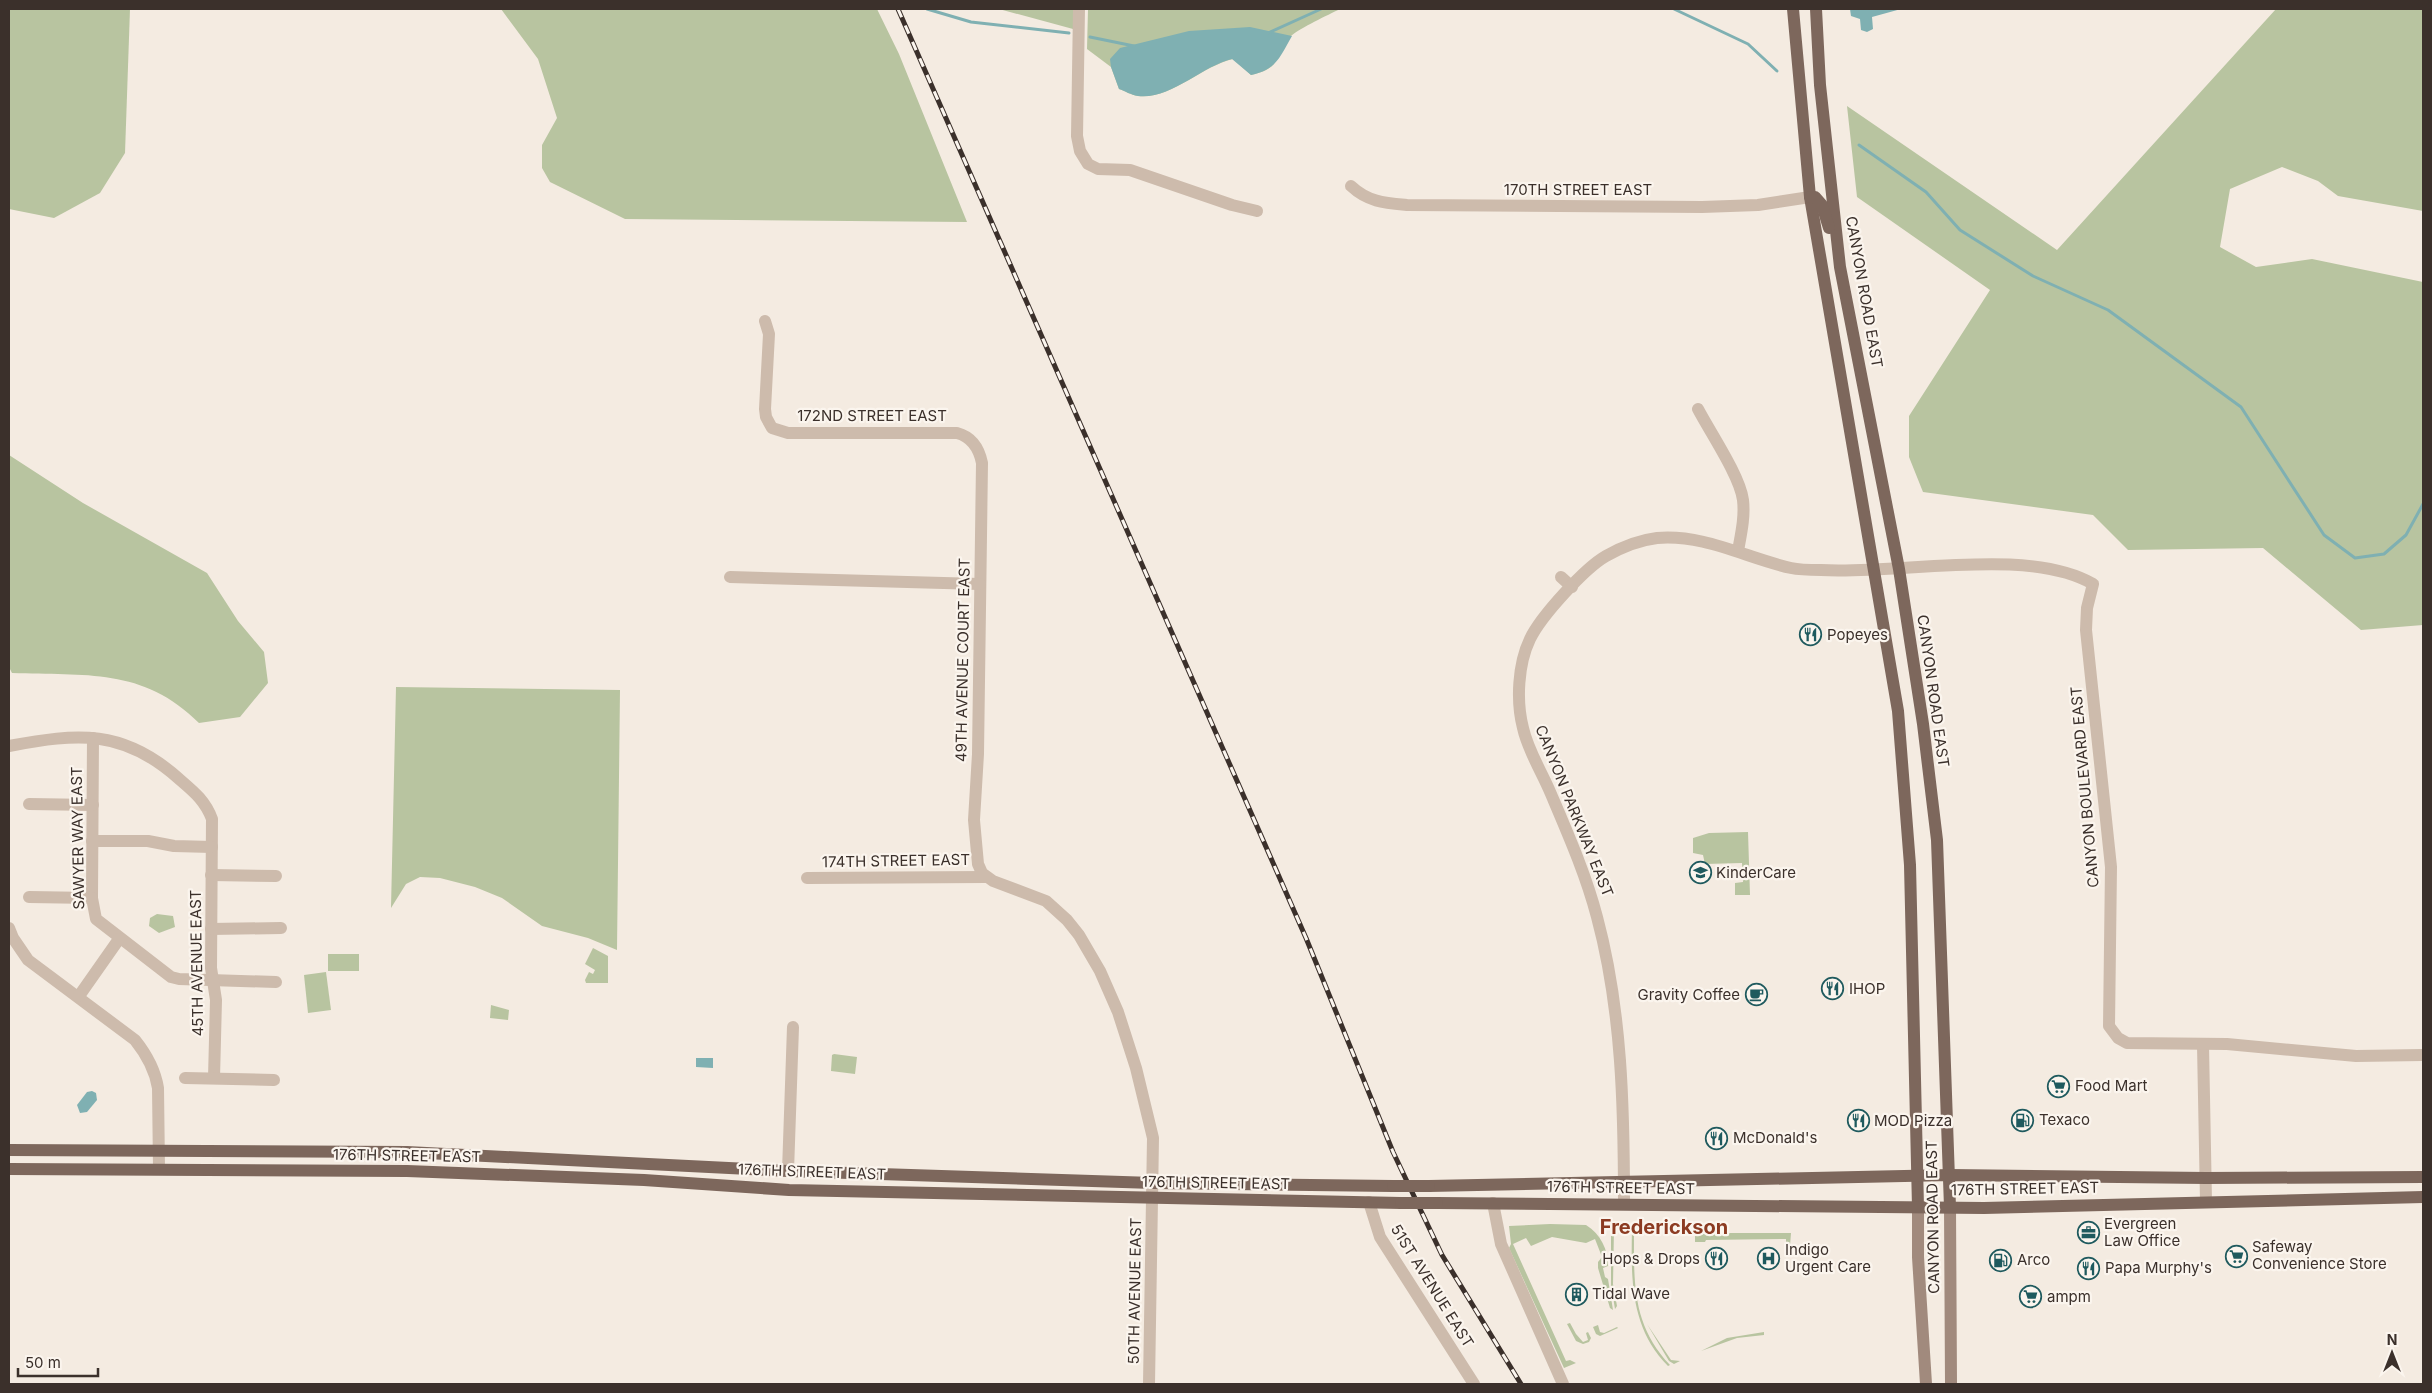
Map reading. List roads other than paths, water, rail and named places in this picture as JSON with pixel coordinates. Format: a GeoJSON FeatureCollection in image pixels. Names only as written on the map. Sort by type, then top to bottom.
{"type":"FeatureCollection","features":[{"type":"Feature","properties":{"kind":"main road","name":"CANYON ROAD EAST"},"geometry":{"type":"LineString","coordinates":[[1793,9],[1810,197],[1898,711],[1910,865],[1918,1176],[1918,1257],[1926,1384]]}},
{"type":"Feature","properties":{"kind":"main road","name":"CANYON ROAD EAST"},"geometry":{"type":"LineString","coordinates":[[1816,9],[1820,85],[1840,266],[1899,569],[1937,840],[1950,1175],[1951,1384]]}},
{"type":"Feature","properties":{"kind":"main road"},"geometry":{"type":"LineString","coordinates":[[1810,197],[1815,198],[1822,205],[1840,266]]}},
{"type":"Feature","properties":{"kind":"main road","name":"176TH STREET EAST"},"geometry":{"type":"LineString","coordinates":[[9,1150],[407,1152],[788,1171],[1153,1183],[1393,1186],[1950,1175],[2206,1178],[2423,1177]]}},
{"type":"Feature","properties":{"kind":"main road","name":"176TH STREET EAST"},"geometry":{"type":"LineString","coordinates":[[9,1168],[407,1171],[644,1180],[788,1190],[1401,1203],[1624,1203],[1950,1207],[2423,1197]]}},
{"type":"Feature","properties":{"kind":"main road"},"geometry":{"type":"LineString","coordinates":[[644,1180],[650,1173],[743,1176],[766,1170]]}},
{"type":"Feature","properties":{"kind":"street"},"geometry":{"type":"LineString","coordinates":[[1079,9],[1077,136],[1080,151],[1088,164],[1098,169],[1130,170],[1232,206],[1257,211]]}},
{"type":"Feature","properties":{"kind":"street","name":"170TH STREET EAST"},"geometry":{"type":"LineString","coordinates":[[1351,186],[1368,199],[1380,203],[1407,206],[1702,207],[1758,205],[1810,197]]}},
{"type":"Feature","properties":{"kind":"street","name":"172ND STREET EAST"},"geometry":{"type":"LineString","coordinates":[[765,321],[769,334],[765,409],[770,426],[778,431],[788,433],[945,432],[962,434],[974,443]]}},
{"type":"Feature","properties":{"kind":"street"},"geometry":{"type":"LineString","coordinates":[[1698,408],[1737,482],[1743,498],[1744,517],[1738,551]]}},
{"type":"Feature","properties":{"kind":"street","name":"49TH AVENUE COURT EAST"},"geometry":{"type":"LineString","coordinates":[[974,443],[979,451],[982,463],[978,754],[974,820],[978,864],[986,877]]}},
{"type":"Feature","properties":{"kind":"street","name":"CANYON PARKWAY EAST"},"geometry":{"type":"LineString","coordinates":[[1624,1203],[1623,1104],[1614,1006],[1606,958],[1586,880],[1522,727],[1520,704],[1523,663],[1529,641],[1540,621],[1604,557],[1630,544],[1657,538],[1704,541],[1792,568],[1851,572],[1874,571]]}},
{"type":"Feature","properties":{"kind":"street","name":"CANYON BOULEVARD EAST"},"geometry":{"type":"LineString","coordinates":[[1899,569],[2001,564],[2053,569],[2077,575],[2093,584],[2087,608],[2086,630],[2111,867],[2110,1026],[2118,1038],[2127,1043],[2227,1044],[2356,1056],[2423,1055]]}},
{"type":"Feature","properties":{"kind":"street"},"geometry":{"type":"LineString","coordinates":[[1874,571],[1899,569]]}},
{"type":"Feature","properties":{"kind":"street"},"geometry":{"type":"LineString","coordinates":[[730,577],[980,584]]}},
{"type":"Feature","properties":{"kind":"street"},"geometry":{"type":"LineString","coordinates":[[1561,577],[1572,587]]}},
{"type":"Feature","properties":{"kind":"street","name":"45TH AVENUE EAST"},"geometry":{"type":"LineString","coordinates":[[9,746],[63,738],[93,738],[126,744],[158,760],[201,798],[207,806],[212,819],[211,929],[213,981],[216,1000],[214,1078]]}},
{"type":"Feature","properties":{"kind":"street","name":"SAWYER WAY EAST"},"geometry":{"type":"LineString","coordinates":[[93,738],[92,898],[96,919],[171,976],[186,981],[276,982]]}},
{"type":"Feature","properties":{"kind":"street"},"geometry":{"type":"LineString","coordinates":[[29,804],[93,805]]}},
{"type":"Feature","properties":{"kind":"street"},"geometry":{"type":"LineString","coordinates":[[92,840],[148,841],[174,846],[212,847]]}},
{"type":"Feature","properties":{"kind":"street"},"geometry":{"type":"LineString","coordinates":[[212,875],[276,876]]}},
{"type":"Feature","properties":{"kind":"street","name":"174TH STREET EAST"},"geometry":{"type":"LineString","coordinates":[[807,878],[986,877]]}},
{"type":"Feature","properties":{"kind":"street","name":"50TH AVENUE EAST"},"geometry":{"type":"LineString","coordinates":[[986,877],[1033,895],[1053,906],[1079,935],[1100,971],[1118,1012],[1136,1068],[1153,1138],[1149,1384]]}},
{"type":"Feature","properties":{"kind":"street"},"geometry":{"type":"LineString","coordinates":[[29,897],[92,898]]}},
{"type":"Feature","properties":{"kind":"street"},"geometry":{"type":"LineString","coordinates":[[9,928],[13,938],[28,960],[79,996],[135,1040],[147,1056],[156,1076],[158,1088],[159,1169]]}},
{"type":"Feature","properties":{"kind":"street"},"geometry":{"type":"LineString","coordinates":[[211,929],[281,928]]}},
{"type":"Feature","properties":{"kind":"street"},"geometry":{"type":"LineString","coordinates":[[79,996],[119,938]]}},
{"type":"Feature","properties":{"kind":"street"},"geometry":{"type":"LineString","coordinates":[[788,1171],[793,1027]]}},
{"type":"Feature","properties":{"kind":"street"},"geometry":{"type":"LineString","coordinates":[[2203,1045],[2206,1201]]}},
{"type":"Feature","properties":{"kind":"street"},"geometry":{"type":"LineString","coordinates":[[185,1078],[274,1080]]}},
{"type":"Feature","properties":{"kind":"street","name":"51ST AVENUE EAST"},"geometry":{"type":"LineString","coordinates":[[1369,1202],[1380,1237],[1474,1384]]}},
{"type":"Feature","properties":{"kind":"street"},"geometry":{"type":"LineString","coordinates":[[1493,1204],[1501,1244],[1564,1384]]}},
{"type":"Feature","properties":{"kind":"water"},"geometry":{"type":"Polygon","coordinates":[[[1850,9],[1901,9],[1872,17],[1873,29],[1867,32],[1861,30],[1860,19],[1851,16],[1850,9]]]}},
{"type":"Feature","properties":{"kind":"water"},"geometry":{"type":"Polygon","coordinates":[[[1250,27],[1292,36],[1276,62],[1266,70],[1251,75],[1232,59],[1209,68],[1162,93],[1138,96],[1119,89],[1110,59],[1120,48],[1189,31],[1250,27]]]}},
{"type":"Feature","properties":{"kind":"water"},"geometry":{"type":"Polygon","coordinates":[[[696,1058],[713,1058],[713,1068],[696,1067],[696,1058]]]}},
{"type":"Feature","properties":{"kind":"water"},"geometry":{"type":"Polygon","coordinates":[[[92,1091],[96,1093],[97,1100],[87,1112],[80,1113],[77,1105],[87,1092],[92,1091]]]}},
{"type":"Feature","properties":{"kind":"waterway"},"geometry":{"type":"LineString","coordinates":[[927,9],[971,22],[1069,33]]}},
{"type":"Feature","properties":{"kind":"waterway"},"geometry":{"type":"LineString","coordinates":[[1268,33],[1321,9]]}},
{"type":"Feature","properties":{"kind":"waterway"},"geometry":{"type":"LineString","coordinates":[[1674,9],[1748,44],[1777,71]]}},
{"type":"Feature","properties":{"kind":"waterway"},"geometry":{"type":"LineString","coordinates":[[1090,37],[1134,46]]}},
{"type":"Feature","properties":{"kind":"waterway"},"geometry":{"type":"LineString","coordinates":[[1859,145],[1926,192],[1960,230],[2033,276],[2108,310],[2241,407],[2324,535],[2355,558],[2384,554],[2406,535],[2423,504]]}},
{"type":"Feature","properties":{"kind":"railway"},"geometry":{"type":"LineString","coordinates":[[898,9],[1306,938],[1393,1152],[1442,1255],[1521,1384]]}},
{"type":"Feature","properties":{"kind":"place","name":"Popeyes"},"geometry":{"type":"Point","coordinates":[1811,635]}},
{"type":"Feature","properties":{"kind":"place","name":"KinderCare"},"geometry":{"type":"Point","coordinates":[1700,873]}},
{"type":"Feature","properties":{"kind":"place","name":"IHOP"},"geometry":{"type":"Point","coordinates":[1833,989]}},
{"type":"Feature","properties":{"kind":"place","name":"Gravity Coffee"},"geometry":{"type":"Point","coordinates":[1756,995]}},
{"type":"Feature","properties":{"kind":"place","name":"Food Mart"},"geometry":{"type":"Point","coordinates":[2059,1086]}},
{"type":"Feature","properties":{"kind":"place","name":"Texaco"},"geometry":{"type":"Point","coordinates":[2023,1120]}},
{"type":"Feature","properties":{"kind":"place","name":"MOD Pizza"},"geometry":{"type":"Point","coordinates":[1858,1121]}},
{"type":"Feature","properties":{"kind":"place","name":"McDonald's"},"geometry":{"type":"Point","coordinates":[1717,1138]}},
{"type":"Feature","properties":{"kind":"place","name":"Evergreen Law Office"},"geometry":{"type":"Point","coordinates":[2088,1233]}},
{"type":"Feature","properties":{"kind":"place","name":"Safeway Convenience Store"},"geometry":{"type":"Point","coordinates":[2236,1256]}},
{"type":"Feature","properties":{"kind":"place","name":"Hops & Drops"},"geometry":{"type":"Point","coordinates":[1716,1259]}},
{"type":"Feature","properties":{"kind":"place","name":"Indigo Urgent Care"},"geometry":{"type":"Point","coordinates":[1769,1259]}},
{"type":"Feature","properties":{"kind":"place","name":"Arco"},"geometry":{"type":"Point","coordinates":[2001,1260]}},
{"type":"Feature","properties":{"kind":"place","name":"Papa Murphy's"},"geometry":{"type":"Point","coordinates":[2089,1268]}},
{"type":"Feature","properties":{"kind":"place","name":"Tidal Wave"},"geometry":{"type":"Point","coordinates":[1576,1294]}},
{"type":"Feature","properties":{"kind":"place","name":"ampm"},"geometry":{"type":"Point","coordinates":[2031,1297]}},
{"type":"Feature","properties":{"kind":"district","name":"Frederickson"},"geometry":{"type":"Point","coordinates":[1664,1227]}}]}
